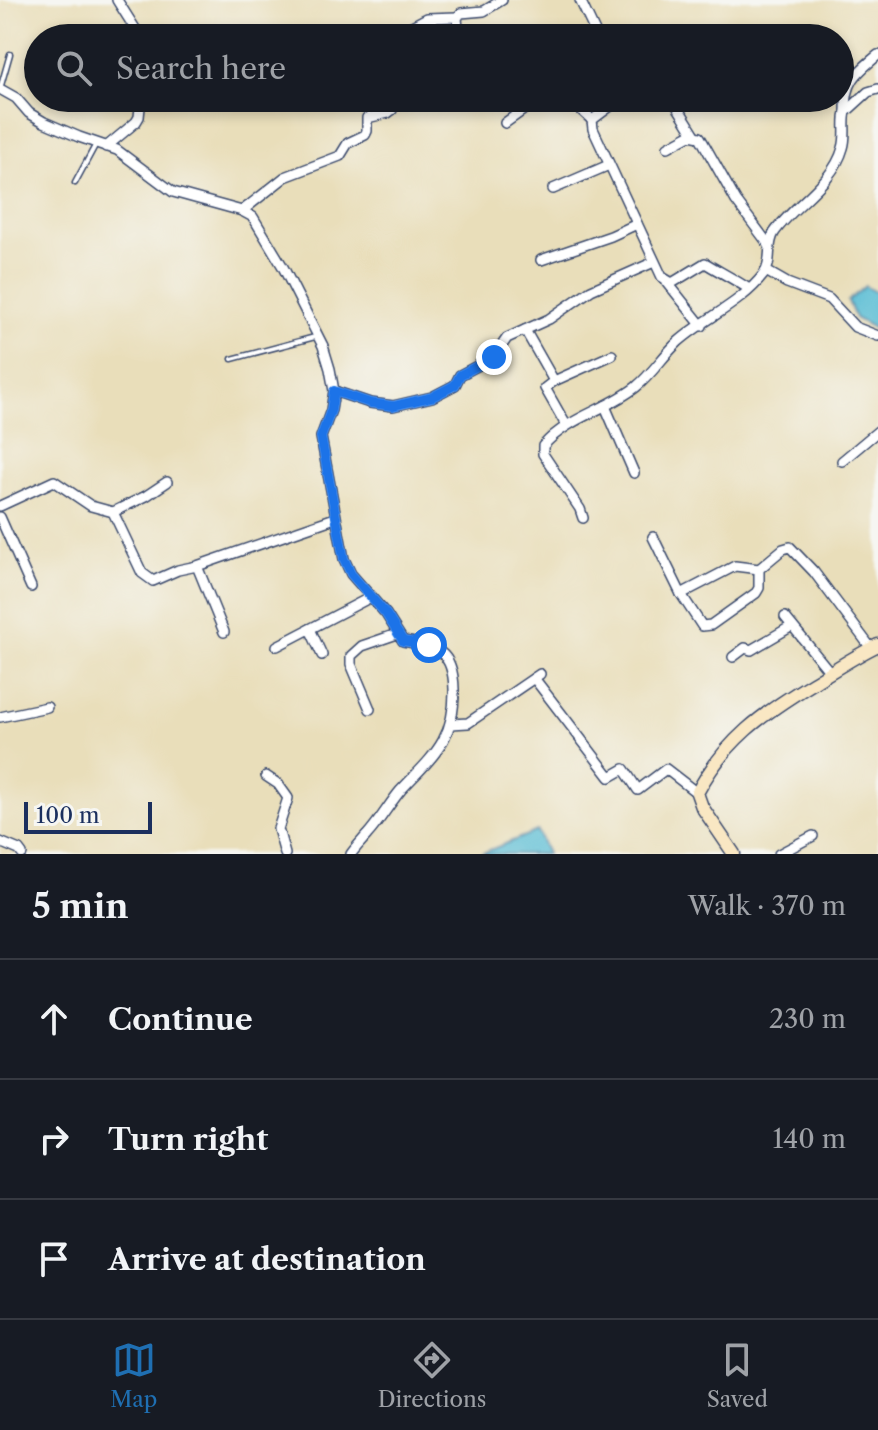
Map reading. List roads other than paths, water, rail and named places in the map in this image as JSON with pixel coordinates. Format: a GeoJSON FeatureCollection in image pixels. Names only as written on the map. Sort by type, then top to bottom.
{"type":"FeatureCollection","features":[{"type":"Feature","properties":{"kind":"main road"},"geometry":{"type":"LineString","coordinates":[[734,854],[702,807],[697,793],[710,769],[754,722],[830,672],[875,647]]}},
{"type":"Feature","properties":{"kind":"street"},"geometry":{"type":"LineString","coordinates":[[117,0],[132,24]]}},
{"type":"Feature","properties":{"kind":"street"},"geometry":{"type":"LineString","coordinates":[[416,24],[427,18],[457,17],[461,13],[484,11],[502,0]]}},
{"type":"Feature","properties":{"kind":"street"},"geometry":{"type":"LineString","coordinates":[[580,0],[591,24]]}},
{"type":"Feature","properties":{"kind":"street"},"geometry":{"type":"LineString","coordinates":[[457,17],[458,24]]}},
{"type":"Feature","properties":{"kind":"street"},"geometry":{"type":"LineString","coordinates":[[854,78],[878,55]]}},
{"type":"Feature","properties":{"kind":"street"},"geometry":{"type":"LineString","coordinates":[[0,89],[16,98],[24,107]]}},
{"type":"Feature","properties":{"kind":"street"},"geometry":{"type":"LineString","coordinates":[[854,104],[866,93],[878,89]]}},
{"type":"Feature","properties":{"kind":"street"},"geometry":{"type":"LineString","coordinates":[[28,112],[44,122],[117,150],[173,192],[242,211],[253,217],[268,239],[318,336],[334,391],[321,437],[344,559],[351,574],[386,614],[403,641],[429,645],[439,650],[446,656],[453,674],[451,724],[447,737],[434,758],[388,805],[351,854]]}},
{"type":"Feature","properties":{"kind":"street"},"geometry":{"type":"LineString","coordinates":[[101,145],[136,122],[140,112]]}},
{"type":"Feature","properties":{"kind":"street"},"geometry":{"type":"LineString","coordinates":[[242,211],[285,177],[340,156],[348,143],[365,135],[367,118],[389,112]]}},
{"type":"Feature","properties":{"kind":"street"},"geometry":{"type":"LineString","coordinates":[[505,123],[520,112]]}},
{"type":"Feature","properties":{"kind":"street"},"geometry":{"type":"LineString","coordinates":[[583,112],[592,120],[593,129],[654,262],[702,326]]}},
{"type":"Feature","properties":{"kind":"street"},"geometry":{"type":"LineString","coordinates":[[592,120],[603,112]]}},
{"type":"Feature","properties":{"kind":"street"},"geometry":{"type":"LineString","coordinates":[[681,112],[695,135],[700,137],[747,219],[769,245]]}},
{"type":"Feature","properties":{"kind":"street"},"geometry":{"type":"LineString","coordinates":[[583,518],[543,451],[547,441],[566,425],[636,386],[678,343],[749,289],[766,271],[769,245],[775,232],[836,163],[844,144],[846,112]]}},
{"type":"Feature","properties":{"kind":"street"},"geometry":{"type":"LineString","coordinates":[[668,147],[695,135]]}},
{"type":"Feature","properties":{"kind":"street"},"geometry":{"type":"LineString","coordinates":[[553,189],[609,165]]}},
{"type":"Feature","properties":{"kind":"street"},"geometry":{"type":"LineString","coordinates":[[541,260],[637,224]]}},
{"type":"Feature","properties":{"kind":"street"},"geometry":{"type":"LineString","coordinates":[[334,391],[370,403],[393,406],[432,397],[455,385],[460,375],[494,357],[507,338],[555,316],[591,290],[654,262]]}},
{"type":"Feature","properties":{"kind":"street"},"geometry":{"type":"LineString","coordinates":[[667,282],[677,281],[705,263],[749,289]]}},
{"type":"Feature","properties":{"kind":"street"},"geometry":{"type":"LineString","coordinates":[[766,271],[829,299],[855,327],[878,336]]}},
{"type":"Feature","properties":{"kind":"street"},"geometry":{"type":"LineString","coordinates":[[525,330],[554,381]]}},
{"type":"Feature","properties":{"kind":"street"},"geometry":{"type":"LineString","coordinates":[[566,425],[545,388],[612,355]]}},
{"type":"Feature","properties":{"kind":"street"},"geometry":{"type":"LineString","coordinates":[[605,406],[634,473]]}},
{"type":"Feature","properties":{"kind":"street"},"geometry":{"type":"LineString","coordinates":[[842,461],[878,431]]}},
{"type":"Feature","properties":{"kind":"street"},"geometry":{"type":"LineString","coordinates":[[0,506],[54,481],[91,506],[113,512],[167,482]]}},
{"type":"Feature","properties":{"kind":"street"},"geometry":{"type":"LineString","coordinates":[[113,512],[146,578],[153,581],[335,518]]}},
{"type":"Feature","properties":{"kind":"street"},"geometry":{"type":"LineString","coordinates":[[0,517],[31,587]]}},
{"type":"Feature","properties":{"kind":"street"},"geometry":{"type":"LineString","coordinates":[[653,537],[681,594],[702,626],[707,627],[756,593],[759,569]]}},
{"type":"Feature","properties":{"kind":"street"},"geometry":{"type":"LineString","coordinates":[[681,594],[735,566],[759,569],[783,549],[791,548],[875,647]]}},
{"type":"Feature","properties":{"kind":"street"},"geometry":{"type":"LineString","coordinates":[[197,566],[224,632]]}},
{"type":"Feature","properties":{"kind":"street"},"geometry":{"type":"LineString","coordinates":[[277,646],[371,597]]}},
{"type":"Feature","properties":{"kind":"street"},"geometry":{"type":"LineString","coordinates":[[785,617],[830,672]]}},
{"type":"Feature","properties":{"kind":"street"},"geometry":{"type":"LineString","coordinates":[[733,657],[792,626]]}},
{"type":"Feature","properties":{"kind":"street"},"geometry":{"type":"LineString","coordinates":[[310,629],[322,655]]}},
{"type":"Feature","properties":{"kind":"street"},"geometry":{"type":"LineString","coordinates":[[370,709],[351,664],[351,656],[362,646],[397,634]]}},
{"type":"Feature","properties":{"kind":"street"},"geometry":{"type":"LineString","coordinates":[[451,724],[468,723],[537,676],[610,777],[624,769],[638,790],[666,769],[697,793]]}},
{"type":"Feature","properties":{"kind":"street"},"geometry":{"type":"LineString","coordinates":[[0,717],[47,707]]}},
{"type":"Feature","properties":{"kind":"street"},"geometry":{"type":"LineString","coordinates":[[266,776],[278,784],[288,798],[278,829],[285,854]]}},
{"type":"Feature","properties":{"kind":"street"},"geometry":{"type":"LineString","coordinates":[[779,854],[813,836]]}},
{"type":"Feature","properties":{"kind":"street"},"geometry":{"type":"LineString","coordinates":[[0,842],[22,854]]}},
{"type":"Feature","properties":{"kind":"lane"},"geometry":{"type":"LineString","coordinates":[[0,89],[10,54]]}},
{"type":"Feature","properties":{"kind":"lane"},"geometry":{"type":"LineString","coordinates":[[75,183],[101,145]]}},
{"type":"Feature","properties":{"kind":"lane"},"geometry":{"type":"LineString","coordinates":[[232,359],[318,336]]}},
{"type":"Feature","properties":{"kind":"water"},"geometry":{"type":"Polygon","coordinates":[[[865,286],[878,294],[877,330],[855,318],[848,301],[865,286]]]}},
{"type":"Feature","properties":{"kind":"water"},"geometry":{"type":"Polygon","coordinates":[[[537,831],[547,854],[480,854],[537,831]]]}}]}
